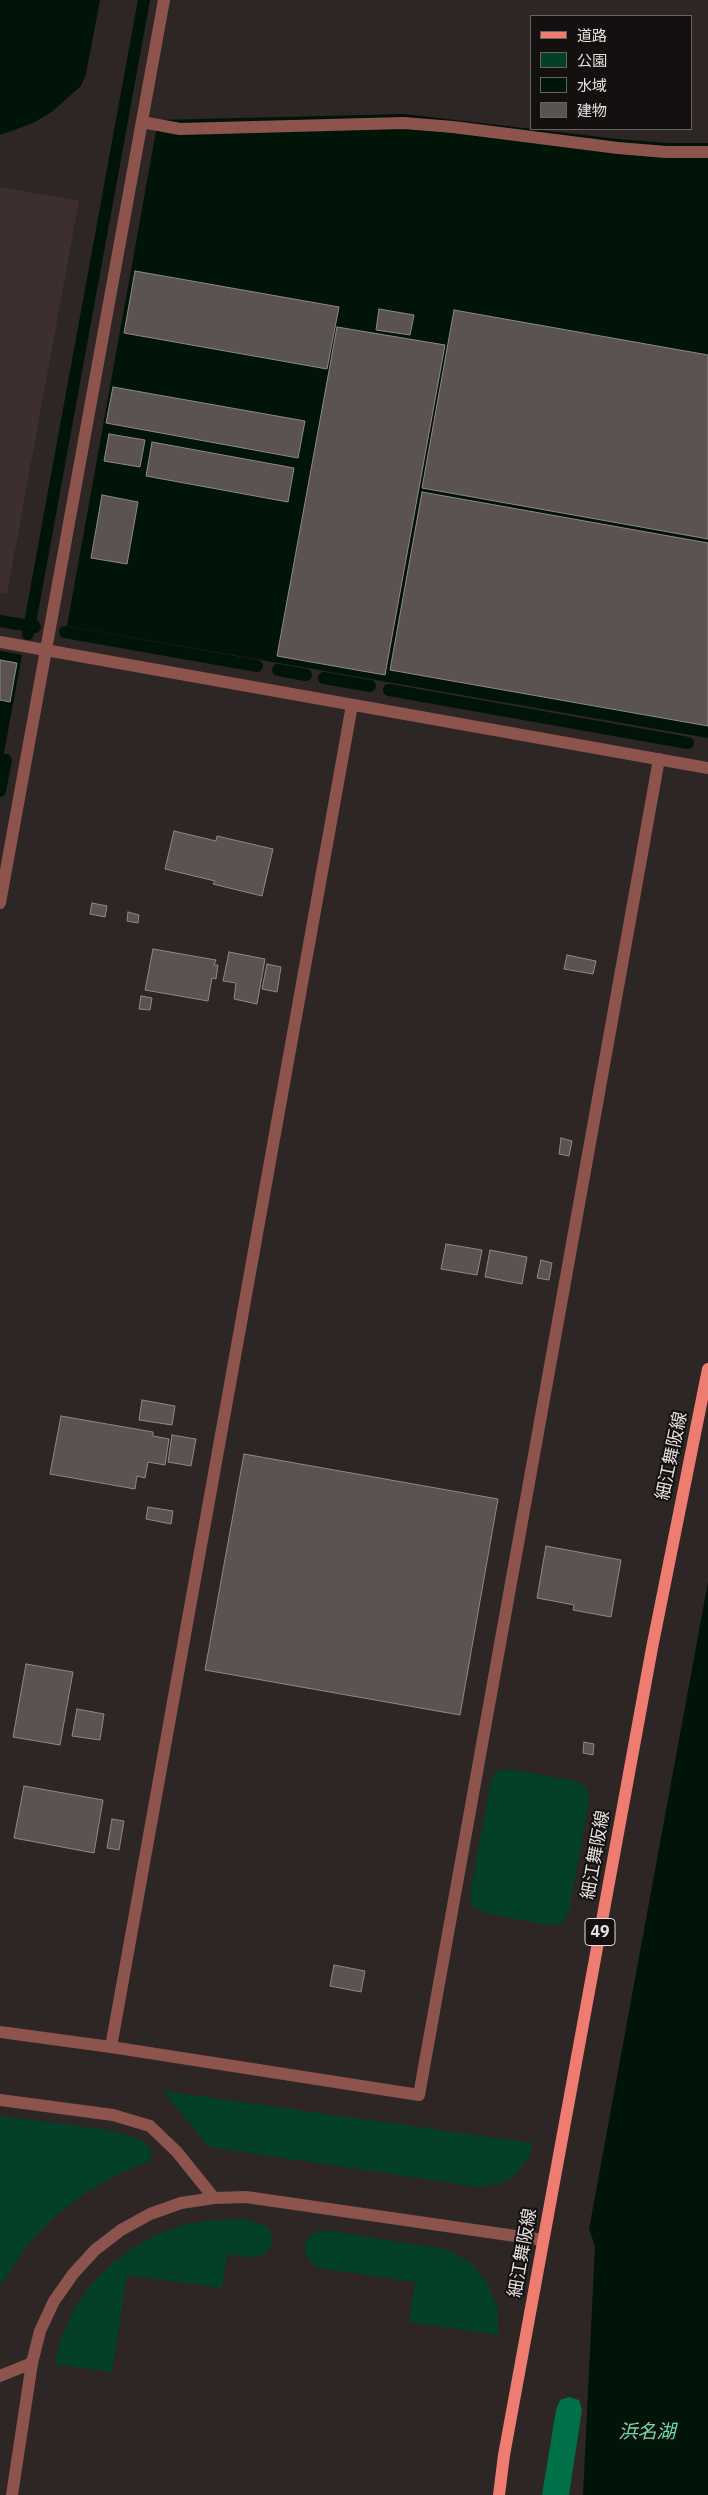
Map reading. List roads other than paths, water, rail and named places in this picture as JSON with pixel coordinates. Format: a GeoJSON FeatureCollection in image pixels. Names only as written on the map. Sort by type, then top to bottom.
{"type":"FeatureCollection","features":[{"type":"Feature","properties":{"kind":"main road","name":"細江舞阪線"},"geometry":{"type":"LineString","coordinates":[[499,2495],[504,2455],[652,1648],[708,1369]]}},
{"type":"Feature","properties":{"kind":"street"},"geometry":{"type":"LineString","coordinates":[[0,903],[164,0]]}},
{"type":"Feature","properties":{"kind":"street"},"geometry":{"type":"LineString","coordinates":[[142,122],[180,129],[404,123],[453,127],[618,148],[666,152],[708,152]]}},
{"type":"Feature","properties":{"kind":"street"},"geometry":{"type":"LineString","coordinates":[[0,642],[708,768]]}},
{"type":"Feature","properties":{"kind":"street"},"geometry":{"type":"LineString","coordinates":[[111,2047],[352,705]]}},
{"type":"Feature","properties":{"kind":"street"},"geometry":{"type":"LineString","coordinates":[[0,2032],[111,2047],[419,2095],[659,759]]}},
{"type":"Feature","properties":{"kind":"street"},"geometry":{"type":"LineString","coordinates":[[0,2100],[113,2115],[150,2126],[177,2152],[214,2198]]}},
{"type":"Feature","properties":{"kind":"street"},"geometry":{"type":"LineString","coordinates":[[12,2495],[32,2363],[40,2331],[54,2301],[73,2274],[95,2250],[121,2230],[150,2214],[181,2203],[214,2198],[246,2197],[544,2240]]}},
{"type":"Feature","properties":{"kind":"street"},"geometry":{"type":"LineString","coordinates":[[0,2376],[32,2363]]}},
{"type":"Feature","properties":{"kind":"water"},"geometry":{"type":"Polygon","coordinates":[[[0,0],[100,0],[86,74],[81,86],[53,111],[33,123],[0,135],[0,0]]]}},
{"type":"Feature","properties":{"kind":"water"},"geometry":{"type":"Polygon","coordinates":[[[404,114],[618,139],[666,143],[708,143],[708,738],[67,626],[158,120],[404,114]]]}},
{"type":"Feature","properties":{"kind":"water"},"geometry":{"type":"Polygon","coordinates":[[[0,651],[22,655],[0,775],[0,651]]]}},
{"type":"Feature","properties":{"kind":"water","name":"浜名湖"},"geometry":{"type":"Polygon","coordinates":[[[708,1582],[708,2495],[583,2495],[595,2246],[589,2229],[708,1582]]]}},
{"type":"Feature","properties":{"kind":"waterway"},"geometry":{"type":"LineString","coordinates":[[28,634],[144,0]]}},
{"type":"Feature","properties":{"kind":"waterway"},"geometry":{"type":"LineString","coordinates":[[0,621],[35,627]]}},
{"type":"Feature","properties":{"kind":"waterway"},"geometry":{"type":"LineString","coordinates":[[65,632],[257,666]]}},
{"type":"Feature","properties":{"kind":"waterway"},"geometry":{"type":"LineString","coordinates":[[278,670],[306,675]]}},
{"type":"Feature","properties":{"kind":"waterway"},"geometry":{"type":"LineString","coordinates":[[324,678],[370,686]]}},
{"type":"Feature","properties":{"kind":"waterway"},"geometry":{"type":"LineString","coordinates":[[389,690],[688,743]]}},
{"type":"Feature","properties":{"kind":"waterway"},"geometry":{"type":"LineString","coordinates":[[0,791],[6,760]]}}]}
